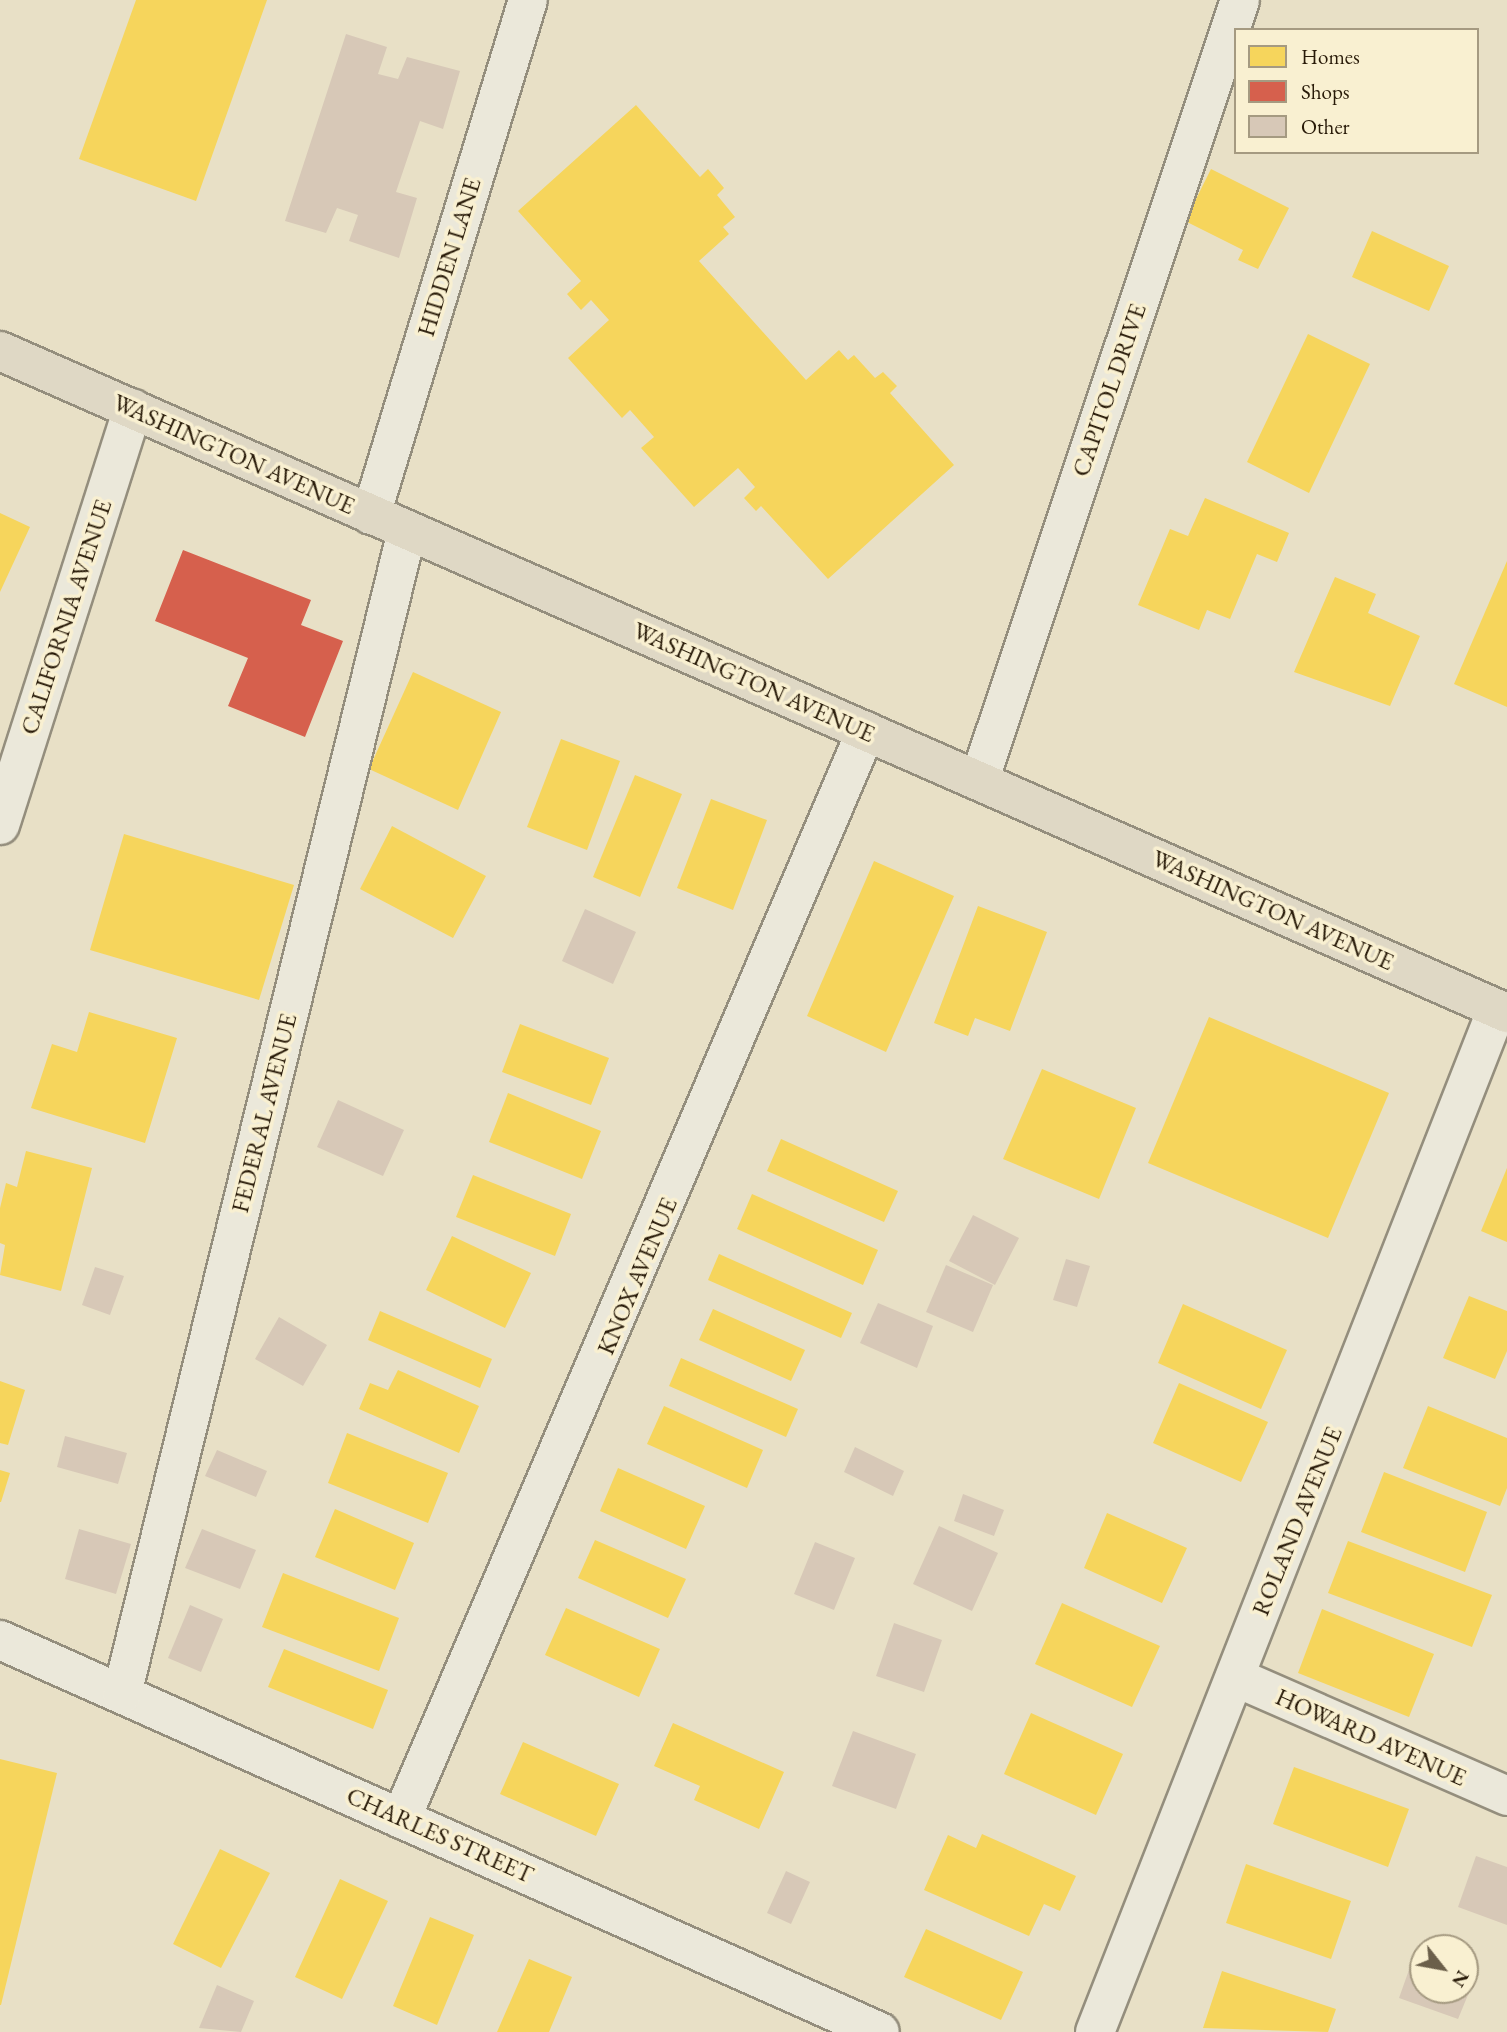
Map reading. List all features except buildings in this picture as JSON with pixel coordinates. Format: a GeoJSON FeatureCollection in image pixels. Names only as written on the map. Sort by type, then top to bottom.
{"type":"FeatureCollection","features":[{"type":"Feature","properties":{"kind":"main road","name":"WASHINGTON AVENUE"},"geometry":{"type":"LineString","coordinates":[[0,351],[1502,1011]]}},
{"type":"Feature","properties":{"kind":"street","name":"HIDDEN LANE"},"geometry":{"type":"LineString","coordinates":[[371,515],[528,0]]}},
{"type":"Feature","properties":{"kind":"street","name":"CAPITOL DRIVE"},"geometry":{"type":"LineString","coordinates":[[979,781],[1240,0]]}},
{"type":"Feature","properties":{"kind":"street","name":"CALIFORNIA AVENUE"},"geometry":{"type":"LineString","coordinates":[[0,825],[133,409]]}},
{"type":"Feature","properties":{"kind":"street","name":"FEDERAL AVENUE"},"geometry":{"type":"LineString","coordinates":[[122,1694],[407,531]]}},
{"type":"Feature","properties":{"kind":"street","name":"KNOX AVENUE"},"geometry":{"type":"LineString","coordinates":[[401,1819],[866,731]]}},
{"type":"Feature","properties":{"kind":"street","name":"ROLAND AVENUE"},"geometry":{"type":"LineString","coordinates":[[1095,2032],[1502,1011]]}},
{"type":"Feature","properties":{"kind":"street","name":"CHARLES STREET"},"geometry":{"type":"LineString","coordinates":[[0,1640],[880,2032]]}},
{"type":"Feature","properties":{"kind":"street","name":"HOWARD AVENUE"},"geometry":{"type":"LineString","coordinates":[[1235,1677],[1507,1797]]}}]}
